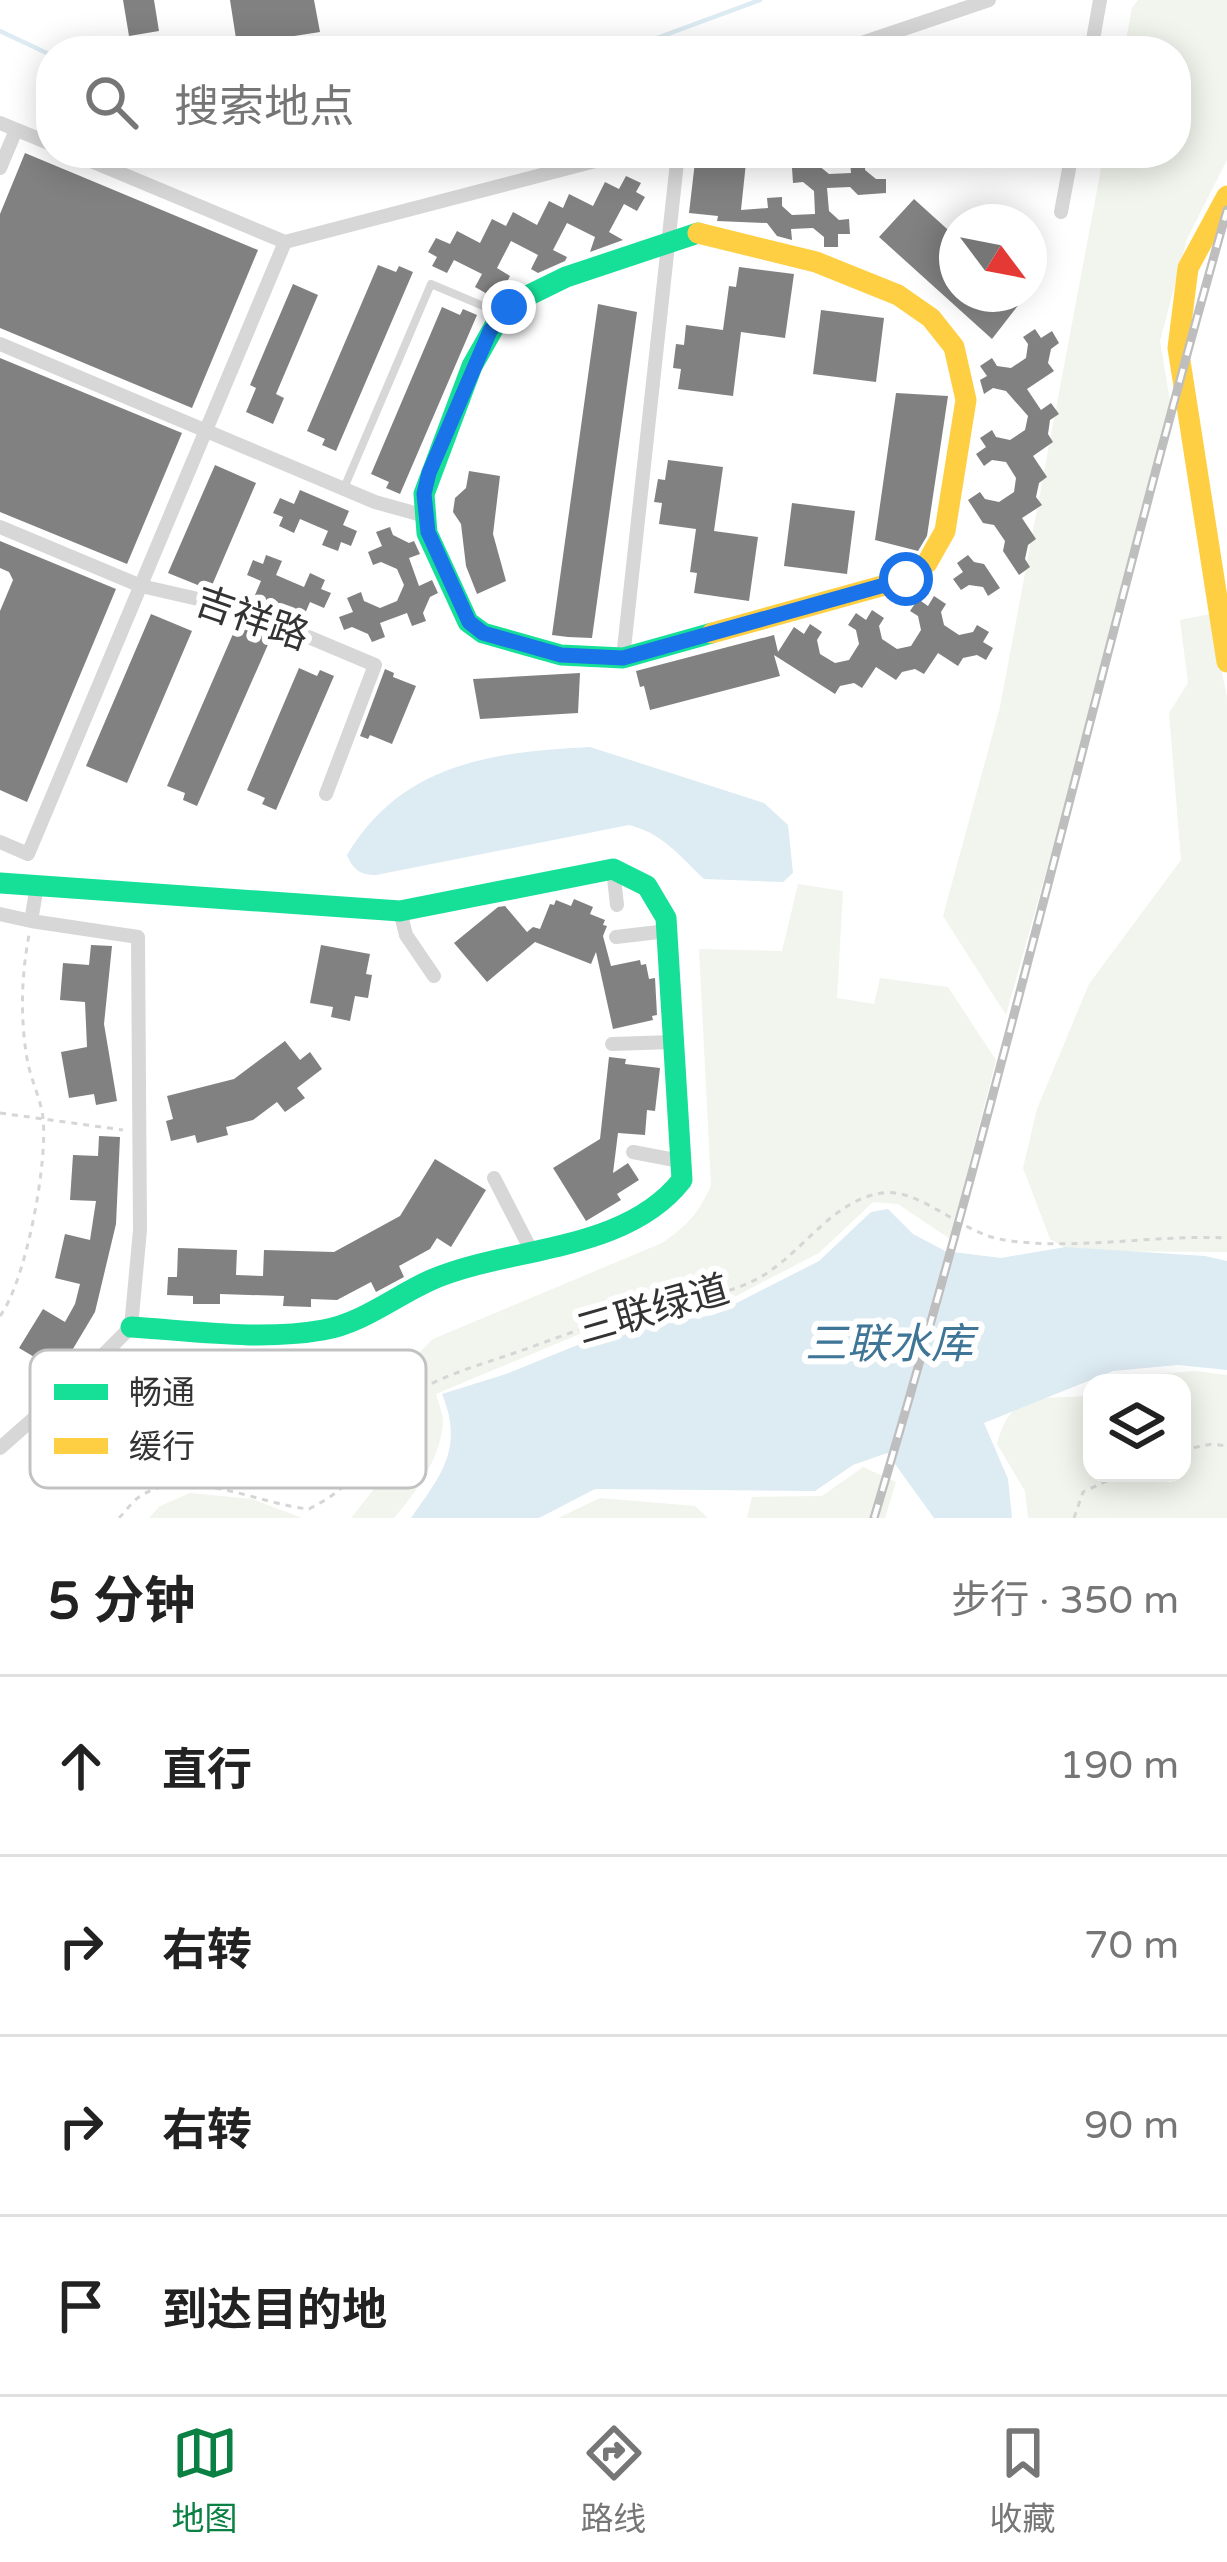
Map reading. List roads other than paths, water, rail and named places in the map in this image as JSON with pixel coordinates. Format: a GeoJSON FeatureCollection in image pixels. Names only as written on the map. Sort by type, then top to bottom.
{"type":"FeatureCollection","features":[{"type":"Feature","properties":{"kind":"main road"},"geometry":{"type":"LineString","coordinates":[[1227,196],[1193,246],[1180,296],[1178,348],[1227,662]]}},
{"type":"Feature","properties":{"kind":"main road"},"geometry":{"type":"LineString","coordinates":[[698,232],[838,270],[916,304],[937,320],[963,367],[966,397],[945,531],[937,551],[924,568],[896,582],[623,658],[561,655],[483,633],[458,606],[433,549],[429,473],[490,331],[502,314],[535,290],[666,242],[698,232]]}},
{"type":"Feature","properties":{"kind":"main road"},"geometry":{"type":"LineString","coordinates":[[0,883],[400,911],[613,869],[638,876],[655,891],[667,932],[682,1180],[665,1203],[532,1253],[445,1275],[353,1321],[324,1330],[130,1327]]}},
{"type":"Feature","properties":{"kind":"street"},"geometry":{"type":"LineString","coordinates":[[882,36],[989,0]]}},
{"type":"Feature","properties":{"kind":"street"},"geometry":{"type":"LineString","coordinates":[[1094,36],[1100,0]]}},
{"type":"Feature","properties":{"kind":"street"},"geometry":{"type":"LineString","coordinates":[[0,123],[36,138]]}},
{"type":"Feature","properties":{"kind":"street"},"geometry":{"type":"LineString","coordinates":[[0,169],[16,130]]}},
{"type":"Feature","properties":{"kind":"street"},"geometry":{"type":"LineString","coordinates":[[108,168],[285,242],[569,168]]}},
{"type":"Feature","properties":{"kind":"street"},"geometry":{"type":"LineString","coordinates":[[623,658],[676,168]]}},
{"type":"Feature","properties":{"kind":"street"},"geometry":{"type":"LineString","coordinates":[[1061,212],[1069,168]]}},
{"type":"Feature","properties":{"kind":"street"},"geometry":{"type":"LineString","coordinates":[[0,842],[28,854],[285,242]]}},
{"type":"Feature","properties":{"kind":"street"},"geometry":{"type":"LineString","coordinates":[[0,344],[344,489],[428,517]]}},
{"type":"Feature","properties":{"kind":"street","name":"吉祥路"},"geometry":{"type":"LineString","coordinates":[[0,527],[141,586],[242,609],[374,665],[326,794]]}},
{"type":"Feature","properties":{"kind":"street"},"geometry":{"type":"LineString","coordinates":[[613,869],[617,905]]}},
{"type":"Feature","properties":{"kind":"street"},"geometry":{"type":"LineString","coordinates":[[31,921],[38,886]]}},
{"type":"Feature","properties":{"kind":"street"},"geometry":{"type":"LineString","coordinates":[[400,911],[406,934],[434,976]]}},
{"type":"Feature","properties":{"kind":"street"},"geometry":{"type":"LineString","coordinates":[[0,914],[138,937],[140,1230],[130,1327],[108,1350]]}},
{"type":"Feature","properties":{"kind":"street"},"geometry":{"type":"LineString","coordinates":[[616,937],[667,932]]}},
{"type":"Feature","properties":{"kind":"street"},"geometry":{"type":"LineString","coordinates":[[612,1044],[673,1042]]}},
{"type":"Feature","properties":{"kind":"street"},"geometry":{"type":"LineString","coordinates":[[633,1152],[680,1161]]}},
{"type":"Feature","properties":{"kind":"street"},"geometry":{"type":"LineString","coordinates":[[494,1178],[532,1253]]}},
{"type":"Feature","properties":{"kind":"street"},"geometry":{"type":"LineString","coordinates":[[0,1448],[30,1422]]}},
{"type":"Feature","properties":{"kind":"lane"},"geometry":{"type":"LineString","coordinates":[[344,489],[431,284],[502,314]]}},
{"type":"Feature","properties":{"kind":"water"},"geometry":{"type":"Polygon","coordinates":[[[590,747],[764,803],[788,825],[793,873],[783,882],[704,879],[661,840],[629,825],[376,875],[358,871],[349,860],[347,855],[369,824],[422,782],[485,759],[590,747]]]}},
{"type":"Feature","properties":{"kind":"water","name":"三联水库"},"geometry":{"type":"Polygon","coordinates":[[[888,1209],[913,1234],[945,1251],[1001,1258],[1065,1247],[1227,1261],[1227,1370],[1178,1365],[1083,1374],[1083,1383],[984,1423],[1008,1479],[1012,1518],[934,1518],[887,1453],[853,1465],[815,1491],[595,1489],[539,1518],[411,1518],[440,1474],[450,1445],[442,1394],[607,1333],[713,1315],[819,1261],[871,1212],[888,1209]]]}},
{"type":"Feature","properties":{"kind":"waterway"},"geometry":{"type":"LineString","coordinates":[[663,36],[760,0]]}},
{"type":"Feature","properties":{"kind":"waterway"},"geometry":{"type":"LineString","coordinates":[[0,31],[36,48]]}},
{"type":"Feature","properties":{"kind":"railway"},"geometry":{"type":"LineString","coordinates":[[874,1518],[967,1192],[1227,210]]}}]}
